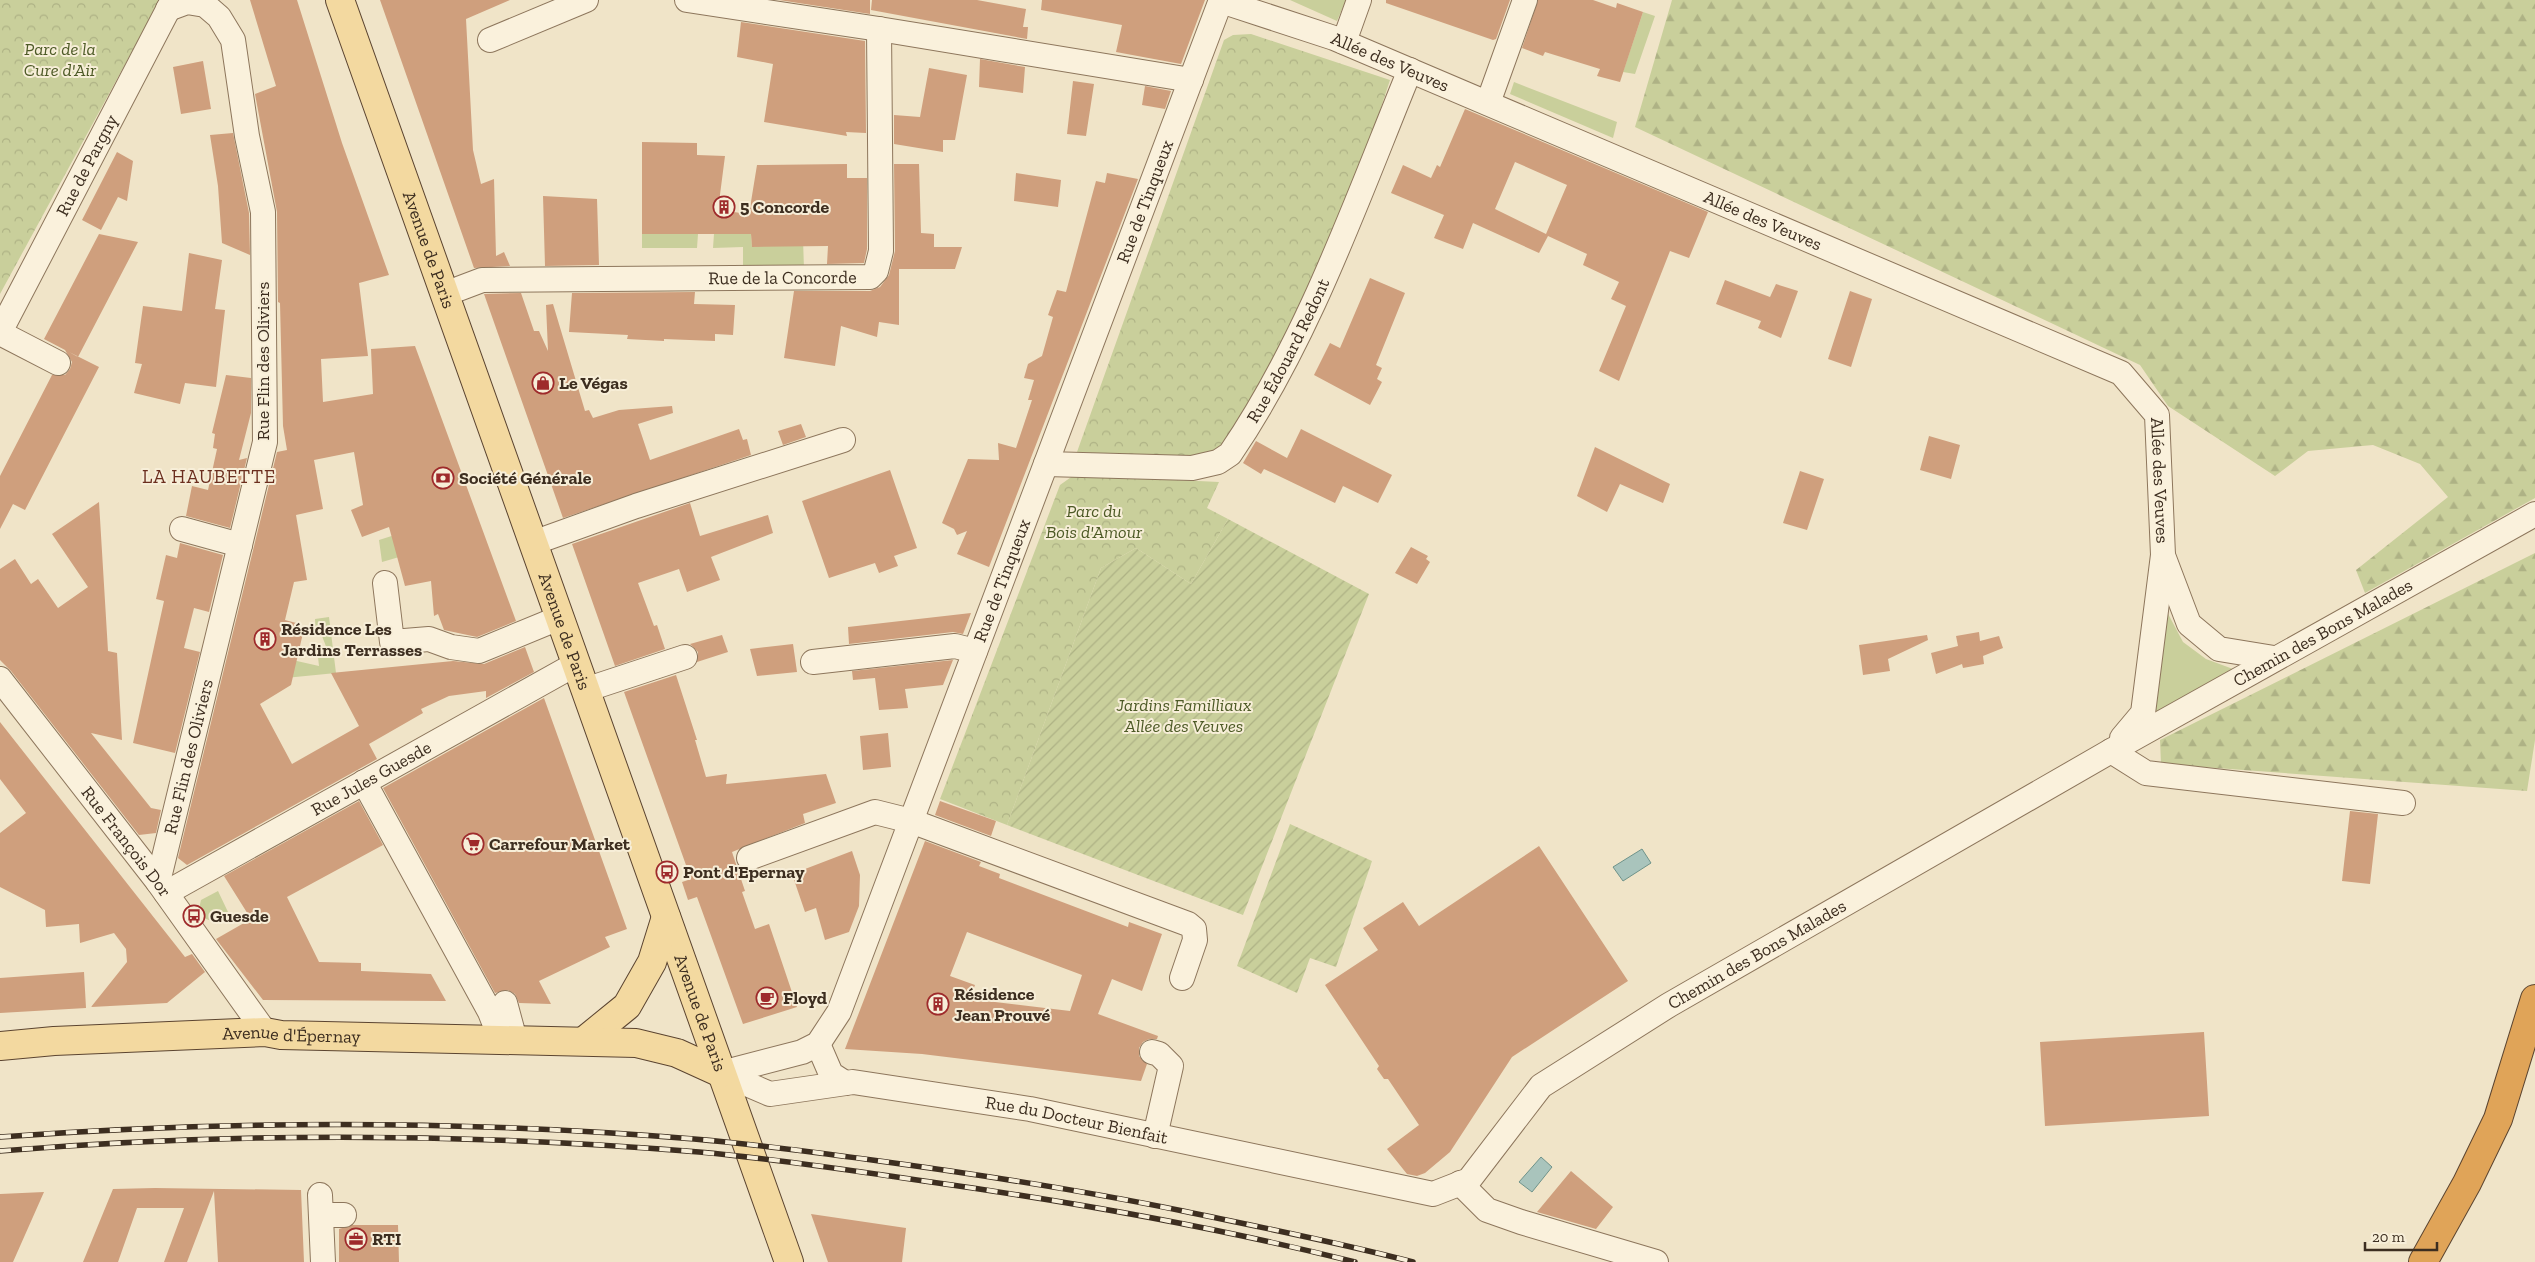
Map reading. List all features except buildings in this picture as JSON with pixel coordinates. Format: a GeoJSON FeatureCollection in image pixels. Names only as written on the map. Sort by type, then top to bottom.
{"type":"FeatureCollection","features":[{"type":"Feature","properties":{"kind":"highway"},"geometry":{"type":"LineString","coordinates":[[2423,1262],[2467,1183],[2498,1119],[2535,999]]}},
{"type":"Feature","properties":{"kind":"main road","name":"Avenue de Paris"},"geometry":{"type":"LineString","coordinates":[[340,0],[789,1262]]}},
{"type":"Feature","properties":{"kind":"main road"},"geometry":{"type":"LineString","coordinates":[[584,1041],[627,1006],[652,962],[666,917]]}},
{"type":"Feature","properties":{"kind":"main road","name":"Avenue d'Épernay"},"geometry":{"type":"LineString","coordinates":[[0,1046],[54,1041],[265,1032],[281,1035],[584,1041],[636,1043],[677,1053],[721,1073]]}},
{"type":"Feature","properties":{"kind":"street"},"geometry":{"type":"LineString","coordinates":[[490,40],[586,0]]}},
{"type":"Feature","properties":{"kind":"street"},"geometry":{"type":"LineString","coordinates":[[687,0],[879,28],[1191,80]]}},
{"type":"Feature","properties":{"kind":"street","name":"Allée des Veuves"},"geometry":{"type":"LineString","coordinates":[[1221,0],[1344,42],[2121,373],[2157,415],[2163,555]]}},
{"type":"Feature","properties":{"kind":"street","name":"Rue de Tinqueux"},"geometry":{"type":"LineString","coordinates":[[818,1044],[839,1012],[1221,0]]}},
{"type":"Feature","properties":{"kind":"street"},"geometry":{"type":"LineString","coordinates":[[1344,42],[1360,0]]}},
{"type":"Feature","properties":{"kind":"street"},"geometry":{"type":"LineString","coordinates":[[1488,103],[1524,0]]}},
{"type":"Feature","properties":{"kind":"street","name":"Rue Flin des Oliviers"},"geometry":{"type":"LineString","coordinates":[[162,887],[265,442],[263,222],[233,40],[220,17],[205,5],[187,2],[170,4]]}},
{"type":"Feature","properties":{"kind":"street","name":"Rue de Pargny"},"geometry":{"type":"LineString","coordinates":[[0,333],[170,4]]}},
{"type":"Feature","properties":{"kind":"street","name":"Rue de la Concorde"},"geometry":{"type":"LineString","coordinates":[[445,294],[482,280],[870,277],[876,271],[881,251],[879,28]]}},
{"type":"Feature","properties":{"kind":"street","name":"Rue Édouard Redont"},"geometry":{"type":"LineString","coordinates":[[1046,464],[1192,468],[1218,462],[1230,454],[1288,358],[1314,302],[1410,70]]}},
{"type":"Feature","properties":{"kind":"street"},"geometry":{"type":"LineString","coordinates":[[0,333],[58,363]]}},
{"type":"Feature","properties":{"kind":"street"},"geometry":{"type":"LineString","coordinates":[[533,544],[636,506],[844,440]]}},
{"type":"Feature","properties":{"kind":"street","name":"Chemin des Bons Malades"},"geometry":{"type":"LineString","coordinates":[[1433,1194],[1469,1180],[1541,1086],[1670,1005],[2274,658],[2535,514]]}},
{"type":"Feature","properties":{"kind":"street"},"geometry":{"type":"LineString","coordinates":[[182,529],[240,545]]}},
{"type":"Feature","properties":{"kind":"street"},"geometry":{"type":"LineString","coordinates":[[2163,555],[2189,624],[2219,649],[2274,658]]}},
{"type":"Feature","properties":{"kind":"street","name":"Chemin des Bons Malades"},"geometry":{"type":"LineString","coordinates":[[2111,751],[2143,713],[2163,555]]}},
{"type":"Feature","properties":{"kind":"street"},"geometry":{"type":"LineString","coordinates":[[385,583],[392,642],[430,639],[451,647],[479,652],[559,618]]}},
{"type":"Feature","properties":{"kind":"street"},"geometry":{"type":"LineString","coordinates":[[813,662],[954,646],[975,651]]}},
{"type":"Feature","properties":{"kind":"street"},"geometry":{"type":"LineString","coordinates":[[585,690],[685,657]]}},
{"type":"Feature","properties":{"kind":"street","name":"Rue Jules Guesde"},"geometry":{"type":"LineString","coordinates":[[162,887],[364,782],[576,664]]}},
{"type":"Feature","properties":{"kind":"street","name":"Rue François Dor"},"geometry":{"type":"LineString","coordinates":[[0,679],[162,887],[265,1032]]}},
{"type":"Feature","properties":{"kind":"street"},"geometry":{"type":"LineString","coordinates":[[2111,751],[2146,773],[2402,803]]}},
{"type":"Feature","properties":{"kind":"street"},"geometry":{"type":"LineString","coordinates":[[364,782],[490,1012],[508,1040]]}},
{"type":"Feature","properties":{"kind":"street"},"geometry":{"type":"LineString","coordinates":[[749,858],[875,812],[911,821],[1188,924],[1194,929],[1195,940],[1182,978]]}},
{"type":"Feature","properties":{"kind":"street"},"geometry":{"type":"LineString","coordinates":[[505,1003],[508,1040]]}},
{"type":"Feature","properties":{"kind":"street"},"geometry":{"type":"LineString","coordinates":[[721,1073],[802,1052],[818,1044],[831,1074],[845,1083]]}},
{"type":"Feature","properties":{"kind":"street"},"geometry":{"type":"LineString","coordinates":[[1152,1052],[1159,1054],[1171,1066],[1155,1136]]}},
{"type":"Feature","properties":{"kind":"street","name":"Rue du Docteur Bienfait"},"geometry":{"type":"LineString","coordinates":[[721,1073],[770,1094],[845,1083],[863,1084],[1030,1109],[1433,1194]]}},
{"type":"Feature","properties":{"kind":"street"},"geometry":{"type":"LineString","coordinates":[[1460,1183],[1487,1210],[1656,1262]]}},
{"type":"Feature","properties":{"kind":"street"},"geometry":{"type":"LineString","coordinates":[[323,1262],[328,1208]]}},
{"type":"Feature","properties":{"kind":"green space","name":"Parc de la Cure d'Air"},"geometry":{"type":"Polygon","coordinates":[[[0,0],[160,0],[0,294],[0,0]]]}},
{"type":"Feature","properties":{"kind":"green space"},"geometry":{"type":"Polygon","coordinates":[[[1290,0],[1346,0],[1337,21],[1290,0]]]}},
{"type":"Feature","properties":{"kind":"green space"},"geometry":{"type":"Polygon","coordinates":[[[1672,0],[2535,0],[2535,498],[2365,593],[2356,570],[2448,497],[2420,464],[2373,445],[2308,451],[2275,476],[2168,406],[2140,365],[1635,127],[1672,0]]]}},
{"type":"Feature","properties":{"kind":"green space"},"geometry":{"type":"Polygon","coordinates":[[[1643,12],[1655,16],[1635,74],[1623,72],[1643,12]]]}},
{"type":"Feature","properties":{"kind":"green space"},"geometry":{"type":"Polygon","coordinates":[[[1251,34],[1390,80],[1343,223],[1230,444],[1213,454],[1182,458],[1077,452],[1224,40],[1233,35],[1251,34]]]}},
{"type":"Feature","properties":{"kind":"green space"},"geometry":{"type":"Polygon","coordinates":[[[1514,82],[1617,122],[1613,138],[1510,94],[1514,82]]]}},
{"type":"Feature","properties":{"kind":"green space"},"geometry":{"type":"Polygon","coordinates":[[[642,234],[698,234],[697,248],[642,248],[642,234]]]}},
{"type":"Feature","properties":{"kind":"green space"},"geometry":{"type":"Polygon","coordinates":[[[714,234],[751,234],[752,247],[803,239],[804,269],[743,268],[743,247],[713,248],[714,234]]]}},
{"type":"Feature","properties":{"kind":"green space","name":"Parc du Bois d'Amour"},"geometry":{"type":"Polygon","coordinates":[[[1074,475],[1219,482],[1207,508],[1228,519],[1191,584],[1136,548],[1101,568],[1007,825],[940,799],[1060,485],[1074,475]]]}},
{"type":"Feature","properties":{"kind":"green space","name":"Jardins Familliaux Allée des Veuves"},"geometry":{"type":"Polygon","coordinates":[[[1228,519],[1369,594],[1243,915],[1007,825],[1101,568],[1136,548],[1191,584],[1228,519]]]}},
{"type":"Feature","properties":{"kind":"green space"},"geometry":{"type":"Polygon","coordinates":[[[401,533],[413,553],[382,562],[379,540],[401,533]]]}},
{"type":"Feature","properties":{"kind":"green space"},"geometry":{"type":"Polygon","coordinates":[[[2535,553],[2535,740],[2527,791],[2161,764],[2160,740],[2535,553]]]}},
{"type":"Feature","properties":{"kind":"green space"},"geometry":{"type":"Polygon","coordinates":[[[2166,610],[2183,642],[2206,659],[2233,669],[2152,715],[2166,610]]]}},
{"type":"Feature","properties":{"kind":"green space"},"geometry":{"type":"Polygon","coordinates":[[[329,617],[336,673],[285,678],[288,659],[319,666],[318,657],[323,655],[327,649],[322,636],[316,636],[315,619],[329,617]]]}},
{"type":"Feature","properties":{"kind":"green space"},"geometry":{"type":"Polygon","coordinates":[[[1290,824],[1372,861],[1336,967],[1310,958],[1297,993],[1237,966],[1290,824]]]}},
{"type":"Feature","properties":{"kind":"green space"},"geometry":{"type":"Polygon","coordinates":[[[218,891],[228,912],[212,921],[206,919],[199,909],[201,900],[218,891]]]}},
{"type":"Feature","properties":{"kind":"water"},"geometry":{"type":"Polygon","coordinates":[[[1642,849],[1651,863],[1623,881],[1613,867],[1642,849]]]}},
{"type":"Feature","properties":{"kind":"water"},"geometry":{"type":"Polygon","coordinates":[[[1541,1157],[1552,1167],[1532,1192],[1519,1182],[1541,1157]]]}},
{"type":"Feature","properties":{"kind":"railway"},"geometry":{"type":"LineString","coordinates":[[0,1137],[173,1127],[347,1124],[521,1128],[694,1139],[850,1157],[1067,1189],[1270,1229],[1413,1262]]}},
{"type":"Feature","properties":{"kind":"railway"},"geometry":{"type":"LineString","coordinates":[[0,1151],[175,1140],[350,1137],[525,1141],[699,1152],[844,1170],[1091,1207],[1303,1249],[1355,1262]]}},
{"type":"Feature","properties":{"kind":"place","name":"5 Concorde"},"geometry":{"type":"Point","coordinates":[724,207]}},
{"type":"Feature","properties":{"kind":"place","name":"Le Végas"},"geometry":{"type":"Point","coordinates":[543,383]}},
{"type":"Feature","properties":{"kind":"place","name":"Société Générale"},"geometry":{"type":"Point","coordinates":[443,478]}},
{"type":"Feature","properties":{"kind":"place","name":"Résidence Les Jardins Terrasses"},"geometry":{"type":"Point","coordinates":[265,639]}},
{"type":"Feature","properties":{"kind":"place","name":"Carrefour Market"},"geometry":{"type":"Point","coordinates":[473,844]}},
{"type":"Feature","properties":{"kind":"place","name":"Pont d'Epernay"},"geometry":{"type":"Point","coordinates":[667,872]}},
{"type":"Feature","properties":{"kind":"place","name":"Guesde"},"geometry":{"type":"Point","coordinates":[194,916]}},
{"type":"Feature","properties":{"kind":"place","name":"Floyd"},"geometry":{"type":"Point","coordinates":[767,998]}},
{"type":"Feature","properties":{"kind":"place","name":"Résidence Jean Prouvé"},"geometry":{"type":"Point","coordinates":[938,1004]}},
{"type":"Feature","properties":{"kind":"place","name":"RTI"},"geometry":{"type":"Point","coordinates":[356,1239]}},
{"type":"Feature","properties":{"kind":"district","name":"LA HAUBETTE"},"geometry":{"type":"Point","coordinates":[209,476]}}]}
